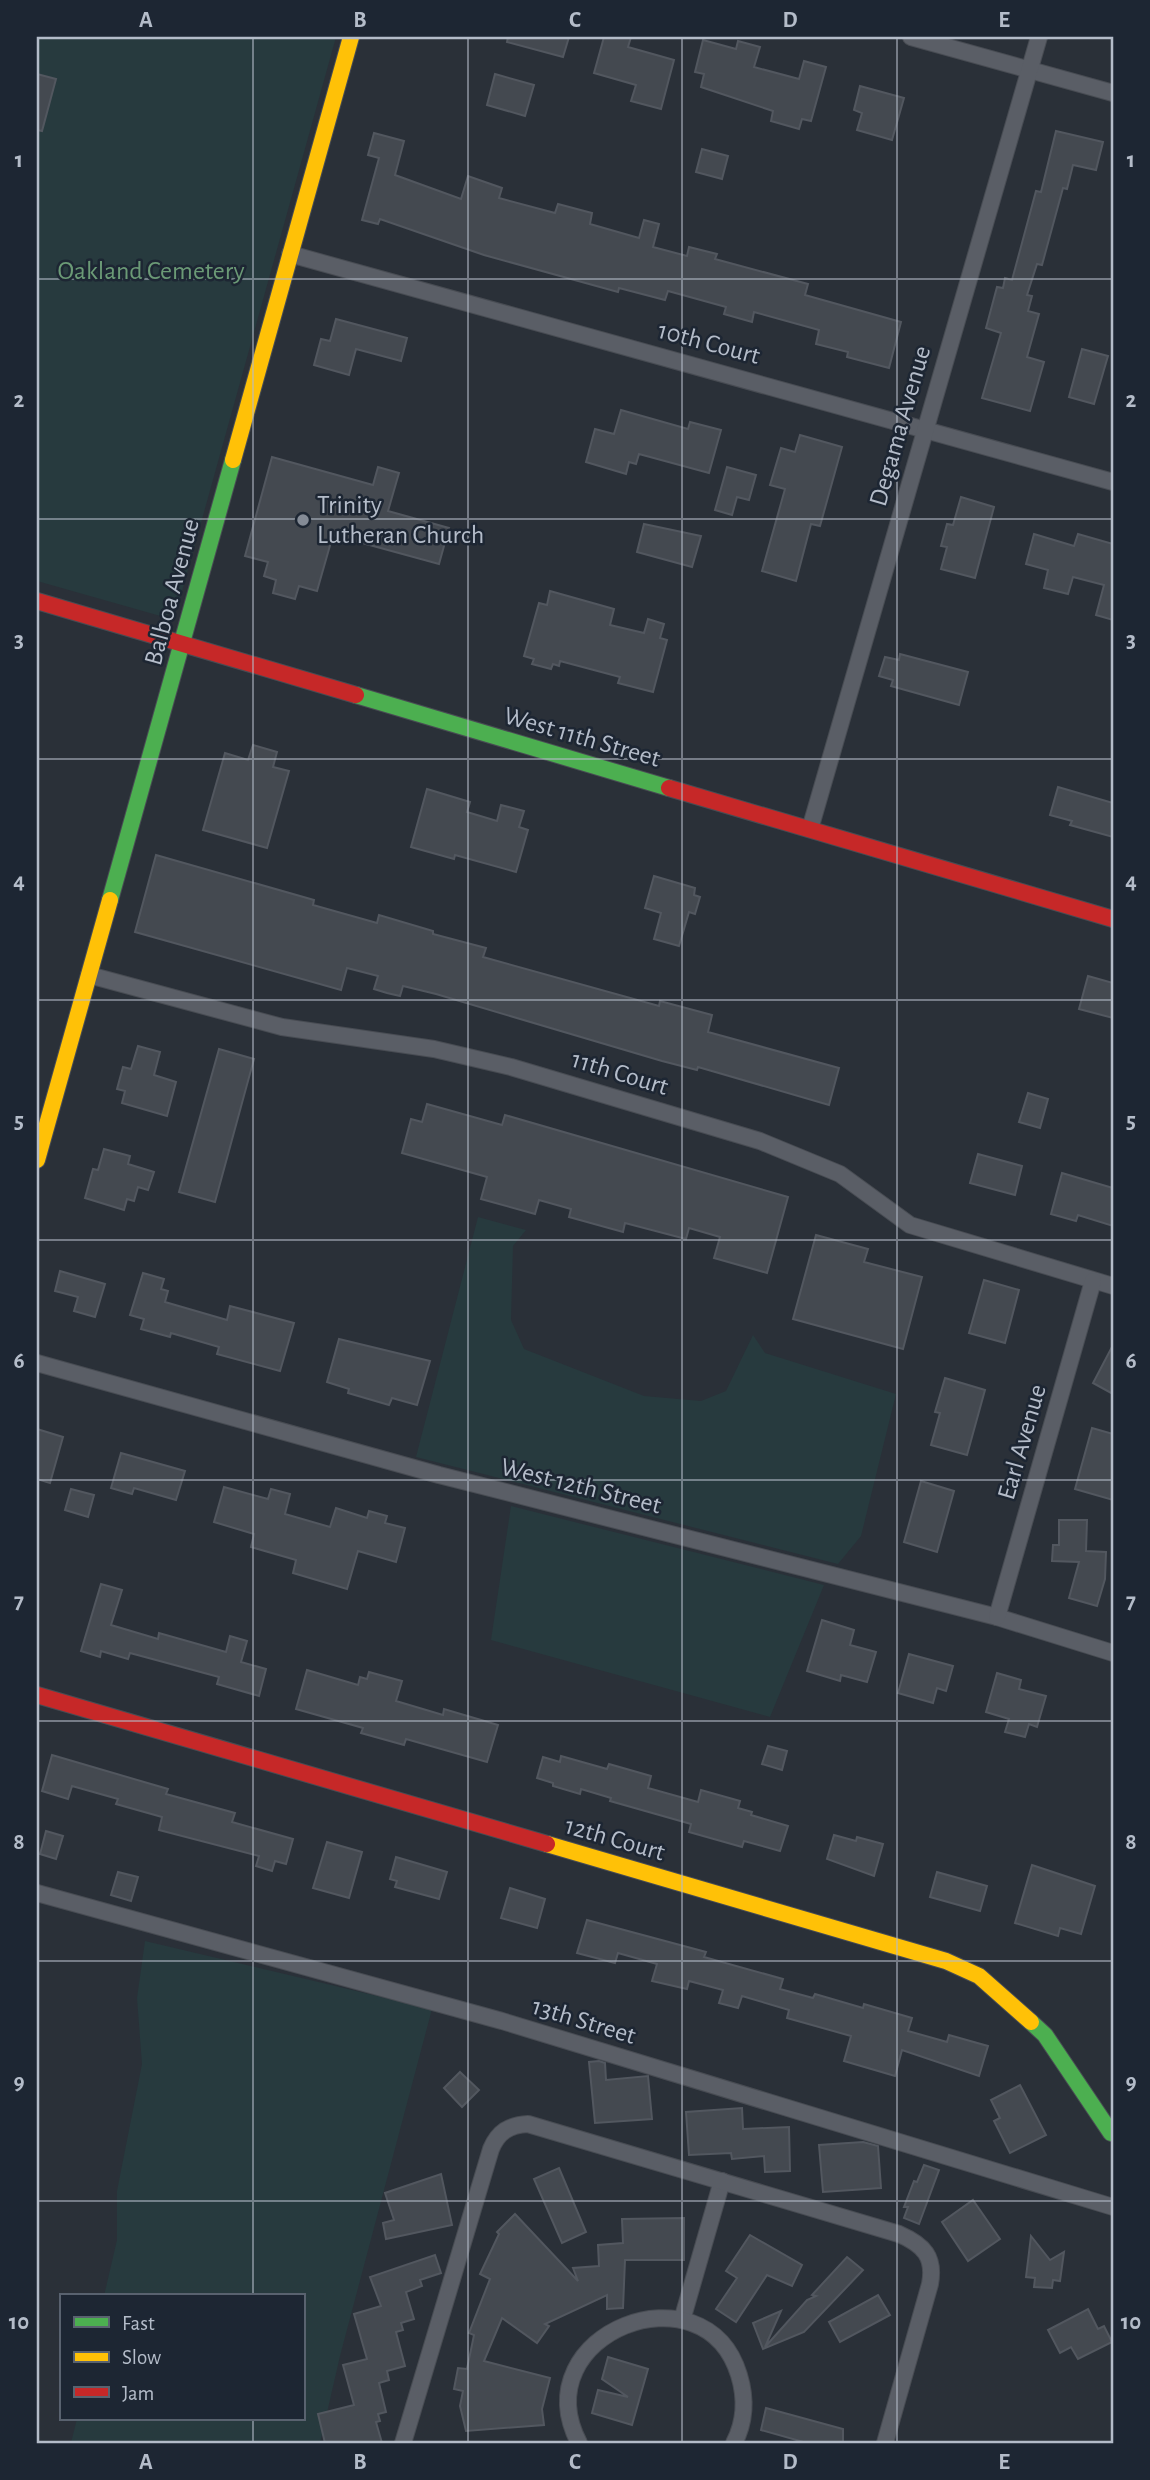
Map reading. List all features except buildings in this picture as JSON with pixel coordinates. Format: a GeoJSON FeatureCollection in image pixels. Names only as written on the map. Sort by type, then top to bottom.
{"type":"FeatureCollection","features":[{"type":"Feature","properties":{"kind":"street","name":"Balboa Avenue"},"geometry":{"type":"LineString","coordinates":[[37,1160],[351,37]]}},
{"type":"Feature","properties":{"kind":"street"},"geometry":{"type":"LineString","coordinates":[[911,37],[1113,93]]}},
{"type":"Feature","properties":{"kind":"street","name":"Degama Avenue"},"geometry":{"type":"LineString","coordinates":[[810,829],[924,428],[1040,37]]}},
{"type":"Feature","properties":{"kind":"street","name":"10th Court"},"geometry":{"type":"LineString","coordinates":[[290,254],[1113,482]]}},
{"type":"Feature","properties":{"kind":"street","name":"West 11th Street"},"geometry":{"type":"LineString","coordinates":[[37,601],[1113,919]]}},
{"type":"Feature","properties":{"kind":"street","name":"11th Court"},"geometry":{"type":"LineString","coordinates":[[89,975],[282,1027],[434,1049],[512,1067],[760,1141],[840,1174],[911,1225],[1113,1286]]}},
{"type":"Feature","properties":{"kind":"street","name":"Earl Avenue"},"geometry":{"type":"LineString","coordinates":[[997,1617],[1093,1281]]}},
{"type":"Feature","properties":{"kind":"street","name":"West 12th Street"},"geometry":{"type":"LineString","coordinates":[[37,1363],[439,1475],[997,1617],[1113,1653]]}},
{"type":"Feature","properties":{"kind":"street","name":"12th Court"},"geometry":{"type":"LineString","coordinates":[[37,1695],[946,1961],[979,1976],[1045,2035],[1113,2135]]}},
{"type":"Feature","properties":{"kind":"street","name":"13th Street"},"geometry":{"type":"LineString","coordinates":[[37,1893],[502,2021],[1113,2207]]}},
{"type":"Feature","properties":{"kind":"street"},"geometry":{"type":"LineString","coordinates":[[403,2443],[491,2150],[499,2135],[516,2125],[537,2126],[899,2234],[918,2243],[930,2257],[932,2273],[885,2443]]}},
{"type":"Feature","properties":{"kind":"street"},"geometry":{"type":"LineString","coordinates":[[682,2320],[722,2181]]}},
{"type":"Feature","properties":{"kind":"street"},"geometry":{"type":"LineString","coordinates":[[579,2443],[572,2426],[569,2398],[571,2384],[583,2357],[609,2332],[623,2325],[654,2318],[682,2320],[716,2338],[734,2360],[744,2400],[743,2414],[734,2443]]}},
{"type":"Feature","properties":{"kind":"green space","name":"Oakland Cemetery"},"geometry":{"type":"Polygon","coordinates":[[[37,37],[336,37],[179,602],[175,610],[164,617],[37,581],[37,37]]]}},
{"type":"Feature","properties":{"kind":"green space"},"geometry":{"type":"Polygon","coordinates":[[[478,1217],[526,1230],[513,1246],[511,1320],[524,1349],[644,1396],[701,1401],[726,1391],[753,1335],[765,1353],[896,1394],[861,1536],[838,1564],[416,1457],[478,1217]]]}},
{"type":"Feature","properties":{"kind":"green space"},"geometry":{"type":"Polygon","coordinates":[[[511,1506],[824,1585],[770,1717],[491,1640],[511,1506]]]}},
{"type":"Feature","properties":{"kind":"green space"},"geometry":{"type":"Polygon","coordinates":[[[145,1941],[432,2009],[340,2356],[320,2443],[71,2443],[77,2420],[304,2420],[304,2294],[104,2294],[117,2240],[117,2191],[142,2064],[137,1998],[145,1941]]]}},
{"type":"Feature","properties":{"kind":"traffic: fast"},"geometry":{"type":"LineString","coordinates":[[110,900],[233,460]]}},
{"type":"Feature","properties":{"kind":"traffic: fast"},"geometry":{"type":"LineString","coordinates":[[356,695],[669,788]]}},
{"type":"Feature","properties":{"kind":"traffic: fast"},"geometry":{"type":"LineString","coordinates":[[1031,2022],[1045,2035],[1111,2133]]}},
{"type":"Feature","properties":{"kind":"traffic: slow"},"geometry":{"type":"LineString","coordinates":[[233,460],[351,37]]}},
{"type":"Feature","properties":{"kind":"traffic: slow"},"geometry":{"type":"LineString","coordinates":[[37,1160],[110,900]]}},
{"type":"Feature","properties":{"kind":"traffic: slow"},"geometry":{"type":"LineString","coordinates":[[547,1844],[946,1961],[979,1976],[1031,2022]]}},
{"type":"Feature","properties":{"kind":"traffic: jam"},"geometry":{"type":"LineString","coordinates":[[37,601],[356,695]]}},
{"type":"Feature","properties":{"kind":"traffic: jam"},"geometry":{"type":"LineString","coordinates":[[669,788],[1113,919]]}},
{"type":"Feature","properties":{"kind":"traffic: jam"},"geometry":{"type":"LineString","coordinates":[[37,1695],[547,1844]]}},
{"type":"Feature","properties":{"kind":"place","name":"Trinity Lutheran Church"},"geometry":{"type":"Point","coordinates":[303,520]}}]}
